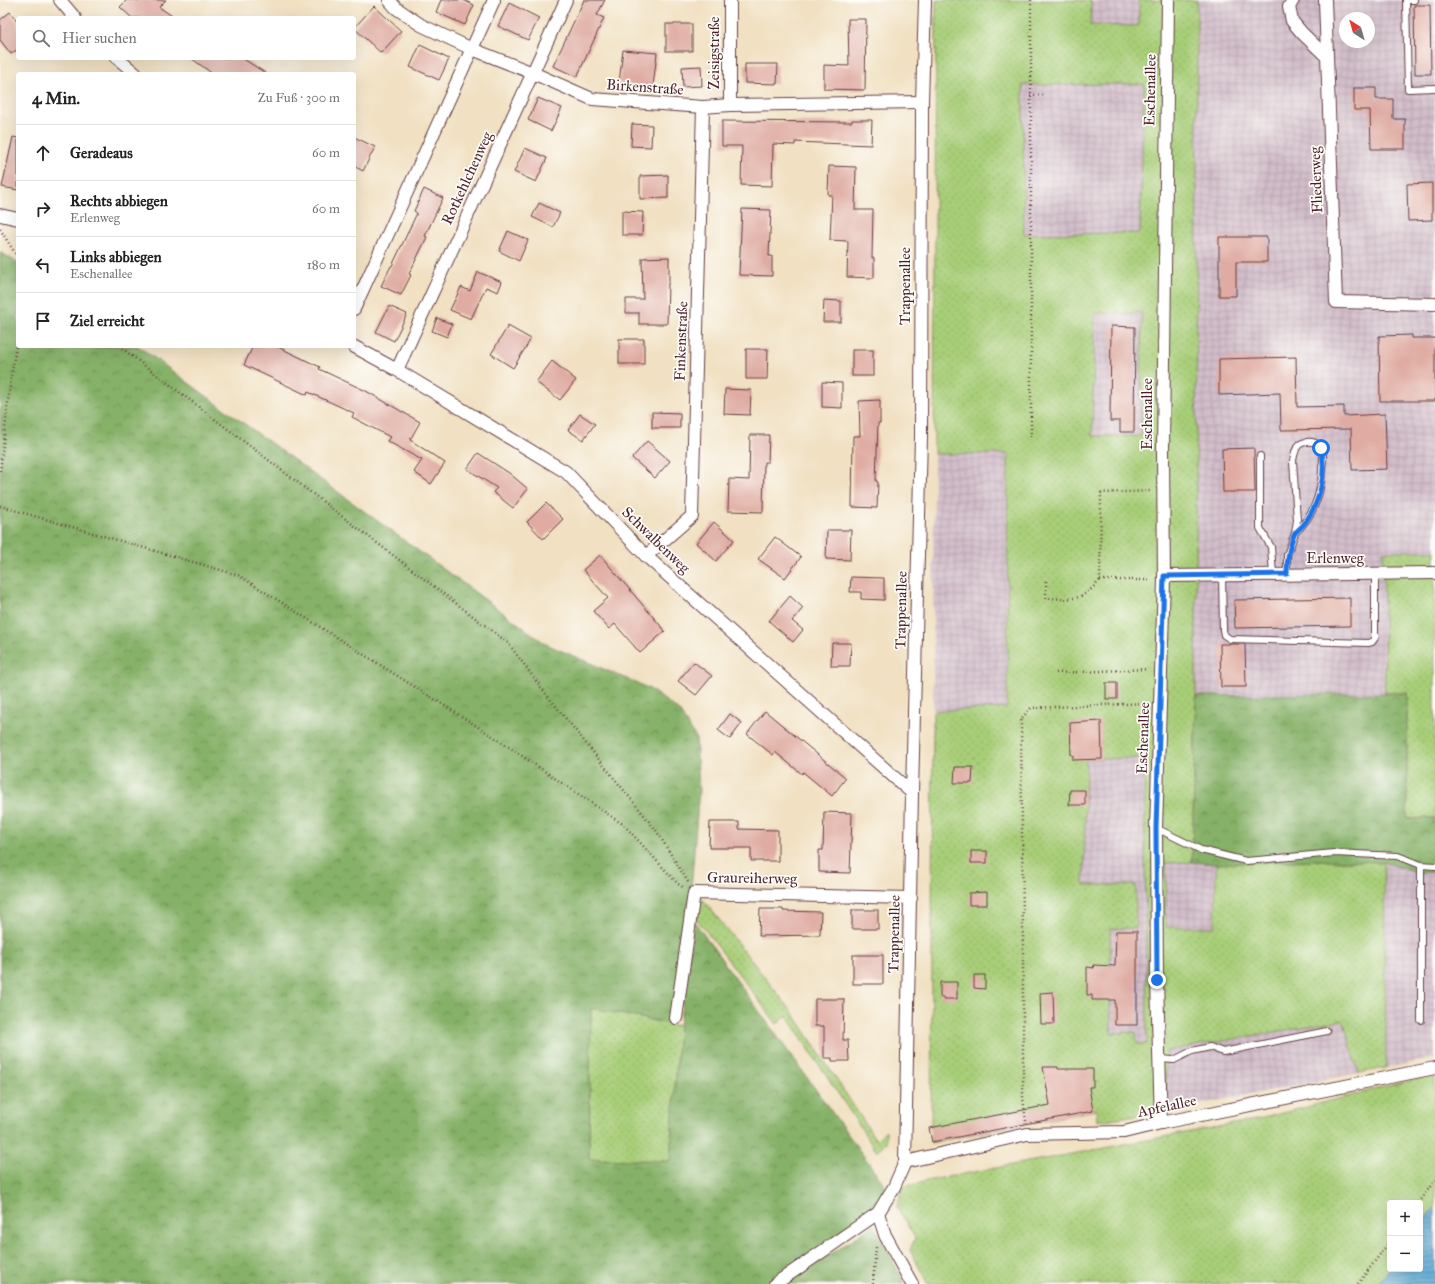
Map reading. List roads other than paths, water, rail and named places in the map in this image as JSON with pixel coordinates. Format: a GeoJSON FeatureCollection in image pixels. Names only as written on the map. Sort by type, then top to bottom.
{"type":"FeatureCollection","features":[{"type":"Feature","properties":{"kind":"street"},"geometry":{"type":"LineString","coordinates":[[60,0],[73,16]]}},
{"type":"Feature","properties":{"kind":"street","name":"Birkenstraße"},"geometry":{"type":"LineString","coordinates":[[389,0],[396,8],[421,25],[472,49],[533,73],[592,99],[703,107],[730,105],[922,102]]}},
{"type":"Feature","properties":{"kind":"street"},"geometry":{"type":"LineString","coordinates":[[356,305],[494,0]]}},
{"type":"Feature","properties":{"kind":"street","name":"Rotkehlchenweg"},"geometry":{"type":"LineString","coordinates":[[397,370],[566,0]]}},
{"type":"Feature","properties":{"kind":"street","name":"Zeisigstraße"},"geometry":{"type":"LineString","coordinates":[[730,0],[730,105]]}},
{"type":"Feature","properties":{"kind":"street","name":"Trappenallee"},"geometry":{"type":"LineString","coordinates":[[878,1213],[894,1187],[906,1162],[912,793],[921,437],[922,102],[925,0]]}},
{"type":"Feature","properties":{"kind":"street","name":"Eschenallee"},"geometry":{"type":"LineString","coordinates":[[1161,1123],[1157,980],[1156,828],[1164,578],[1163,491],[1168,0]]}},
{"type":"Feature","properties":{"kind":"street"},"geometry":{"type":"LineString","coordinates":[[1292,0],[1289,7],[1292,21],[1327,57]]}},
{"type":"Feature","properties":{"kind":"street","name":"Fliederweg"},"geometry":{"type":"LineString","coordinates":[[1325,0],[1336,302],[1435,304]]}},
{"type":"Feature","properties":{"kind":"street"},"geometry":{"type":"LineString","coordinates":[[119,60],[134,72]]}},
{"type":"Feature","properties":{"kind":"street","name":"Finkenstraße"},"geometry":{"type":"LineString","coordinates":[[646,556],[692,516],[703,107]]}},
{"type":"Feature","properties":{"kind":"street"},"geometry":{"type":"LineString","coordinates":[[0,215],[16,219]]}},
{"type":"Feature","properties":{"kind":"street","name":"Schwalbenweg"},"geometry":{"type":"LineString","coordinates":[[356,348],[397,370],[566,472],[646,556],[912,793]]}},
{"type":"Feature","properties":{"kind":"street","name":"Erlenweg"},"geometry":{"type":"LineString","coordinates":[[1164,578],[1273,574],[1435,573]]}},
{"type":"Feature","properties":{"kind":"street","name":"Graureiherweg"},"geometry":{"type":"LineString","coordinates":[[676,1018],[694,893],[911,898]]}},
{"type":"Feature","properties":{"kind":"street","name":"Apfelallee"},"geometry":{"type":"LineString","coordinates":[[906,1162],[1027,1134],[1124,1132],[1161,1123],[1435,1068]]}},
{"type":"Feature","properties":{"kind":"street"},"geometry":{"type":"LineString","coordinates":[[775,1284],[878,1213],[885,1235],[912,1284]]}},
{"type":"Feature","properties":{"kind":"lane"},"geometry":{"type":"LineString","coordinates":[[1414,0],[1406,0],[1408,89],[1435,88]]}},
{"type":"Feature","properties":{"kind":"lane"},"geometry":{"type":"LineString","coordinates":[[1287,574],[1287,554],[1295,533],[1297,520],[1293,461],[1295,451],[1300,444],[1309,441],[1316,443],[1321,448],[1323,455],[1321,490],[1316,504],[1304,524],[1295,533]]}},
{"type":"Feature","properties":{"kind":"lane"},"geometry":{"type":"LineString","coordinates":[[1260,456],[1260,528],[1271,547],[1273,574]]}},
{"type":"Feature","properties":{"kind":"lane"},"geometry":{"type":"LineString","coordinates":[[1222,575],[1223,630],[1224,635],[1230,639],[1368,643],[1372,642],[1374,638],[1375,574]]}},
{"type":"Feature","properties":{"kind":"lane"},"geometry":{"type":"LineString","coordinates":[[1156,828],[1201,850],[1246,861],[1334,853],[1398,856],[1420,865],[1435,866]]}},
{"type":"Feature","properties":{"kind":"lane"},"geometry":{"type":"LineString","coordinates":[[1420,865],[1421,1020]]}},
{"type":"Feature","properties":{"kind":"lane"},"geometry":{"type":"LineString","coordinates":[[1159,1059],[1174,1060],[1192,1051],[1210,1047],[1223,1052],[1327,1031]]}},
{"type":"Feature","properties":{"kind":"water"},"geometry":{"type":"Polygon","coordinates":[[[1435,1207],[1435,1284],[1378,1284],[1387,1272],[1423,1272],[1423,1223],[1435,1207]]]}}]}
